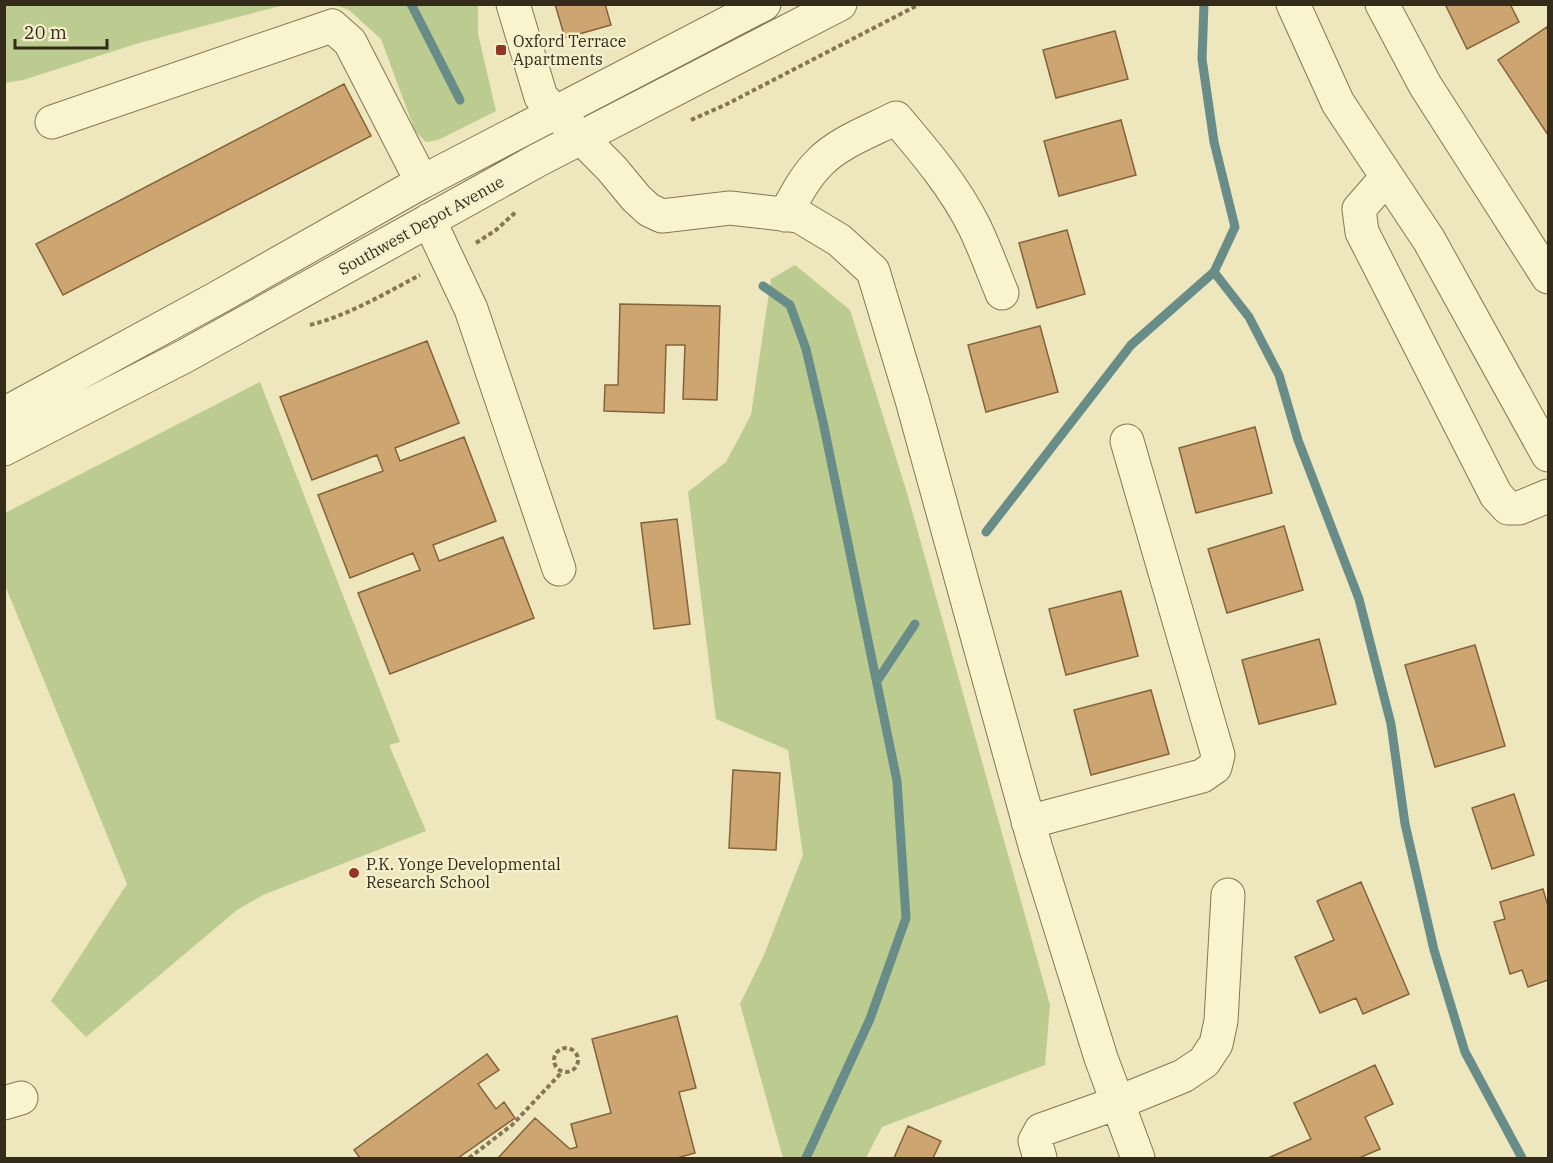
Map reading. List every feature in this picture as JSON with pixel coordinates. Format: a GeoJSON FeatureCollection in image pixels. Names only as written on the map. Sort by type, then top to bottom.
{"type":"FeatureCollection","features":[{"type":"Feature","properties":{"kind":"street"},"geometry":{"type":"LineString","coordinates":[[513,4],[540,93],[555,113],[612,169],[649,210],[662,216],[730,208],[799,216],[839,240],[873,271],[912,400],[1028,822],[1101,1058],[1138,1158]]}},
{"type":"Feature","properties":{"kind":"street","name":"Southwest Depot Avenue"},"geometry":{"type":"LineString","coordinates":[[4,449],[185,356],[581,138],[840,4]]}},
{"type":"Feature","properties":{"kind":"street"},"geometry":{"type":"LineString","coordinates":[[1293,4],[1338,103],[1429,240],[1548,455]]}},
{"type":"Feature","properties":{"kind":"street"},"geometry":{"type":"LineString","coordinates":[[1382,4],[1425,85],[1548,276]]}},
{"type":"Feature","properties":{"kind":"street"},"geometry":{"type":"LineString","coordinates":[[4,414],[217,298],[422,182],[764,5]]}},
{"type":"Feature","properties":{"kind":"street"},"geometry":{"type":"LineString","coordinates":[[52,122],[332,26],[350,42],[422,182]]}},
{"type":"Feature","properties":{"kind":"street"},"geometry":{"type":"LineString","coordinates":[[785,214],[819,162],[844,145],[896,118],[942,174],[958,199],[974,227],[1002,293]]}},
{"type":"Feature","properties":{"kind":"street"},"geometry":{"type":"LineString","coordinates":[[1387,177],[1359,209],[1362,232],[1496,495],[1508,508],[1519,508],[1548,496]]}},
{"type":"Feature","properties":{"kind":"street"},"geometry":{"type":"LineString","coordinates":[[429,220],[471,309],[559,569]]}},
{"type":"Feature","properties":{"kind":"street"},"geometry":{"type":"LineString","coordinates":[[1028,822],[1202,776],[1215,767],[1218,755],[1128,441]]}},
{"type":"Feature","properties":{"kind":"street"},"geometry":{"type":"LineString","coordinates":[[1040,1158],[1035,1141],[1041,1130],[1183,1076],[1204,1062],[1216,1044],[1221,1020],[1228,896]]}},
{"type":"Feature","properties":{"kind":"path"},"geometry":{"type":"LineString","coordinates":[[687,122],[737,99],[920,4]]}},
{"type":"Feature","properties":{"kind":"path"},"geometry":{"type":"LineString","coordinates":[[470,246],[486,238],[523,208]]}},
{"type":"Feature","properties":{"kind":"path"},"geometry":{"type":"LineString","coordinates":[[469,1158],[512,1125],[562,1072],[570,1071],[577,1066],[574,1050],[566,1047],[559,1049],[554,1055],[554,1063],[562,1072]]}},
{"type":"Feature","properties":{"kind":"green space"},"geometry":{"type":"Polygon","coordinates":[[[5,4],[284,5],[139,43],[23,80],[5,83],[5,4]]]}},
{"type":"Feature","properties":{"kind":"green space"},"geometry":{"type":"Polygon","coordinates":[[[335,5],[478,5],[478,34],[496,111],[438,140],[426,142],[415,131],[381,39],[349,10],[335,5]]]}},
{"type":"Feature","properties":{"kind":"green space"},"geometry":{"type":"Polygon","coordinates":[[[795,265],[850,310],[907,493],[1050,1005],[1045,1065],[882,1127],[866,1158],[783,1158],[740,1004],[764,955],[803,855],[788,750],[716,719],[688,492],[726,462],[751,415],[771,279],[795,265]]]}},
{"type":"Feature","properties":{"kind":"green space"},"geometry":{"type":"Polygon","coordinates":[[[260,382],[400,742],[389,745],[426,831],[263,895],[237,910],[86,1037],[51,1001],[127,884],[5,585],[5,513],[260,382]]]}},
{"type":"Feature","properties":{"kind":"building"},"geometry":{"type":"Polygon","coordinates":[[[555,4],[605,4],[611,25],[565,38],[555,4]]]}},
{"type":"Feature","properties":{"kind":"building"},"geometry":{"type":"Polygon","coordinates":[[[1445,4],[1510,4],[1519,22],[1467,49],[1445,4]]]}},
{"type":"Feature","properties":{"kind":"building"},"geometry":{"type":"Polygon","coordinates":[[[1547,27],[1548,30],[1548,135],[1498,60],[1547,27]]]}},
{"type":"Feature","properties":{"kind":"building"},"geometry":{"type":"Polygon","coordinates":[[[1115,31],[1128,79],[1056,98],[1043,50],[1115,31]]]}},
{"type":"Feature","properties":{"kind":"building"},"geometry":{"type":"Polygon","coordinates":[[[344,84],[371,136],[63,295],[36,244],[344,84]]]}},
{"type":"Feature","properties":{"kind":"building"},"geometry":{"type":"Polygon","coordinates":[[[1121,120],[1136,175],[1059,196],[1044,141],[1121,120]]]}},
{"type":"Feature","properties":{"kind":"building"},"geometry":{"type":"Polygon","coordinates":[[[1067,230],[1085,294],[1037,308],[1019,243],[1067,230]]]}},
{"type":"Feature","properties":{"kind":"building"},"geometry":{"type":"Polygon","coordinates":[[[620,304],[720,306],[717,400],[683,399],[685,345],[666,345],[664,413],[604,411],[605,385],[618,385],[620,304]]]}},
{"type":"Feature","properties":{"kind":"building"},"geometry":{"type":"Polygon","coordinates":[[[1040,326],[1058,392],[986,412],[968,345],[1040,326]]]}},
{"type":"Feature","properties":{"kind":"building"},"geometry":{"type":"Polygon","coordinates":[[[427,341],[459,423],[395,448],[400,461],[464,437],[496,521],[433,545],[439,561],[503,537],[534,618],[390,674],[358,593],[420,570],[413,553],[350,578],[318,495],[383,471],[377,455],[312,480],[280,397],[427,341]]]}},
{"type":"Feature","properties":{"kind":"building"},"geometry":{"type":"Polygon","coordinates":[[[1255,427],[1272,493],[1196,513],[1179,448],[1255,427]]]}},
{"type":"Feature","properties":{"kind":"building"},"geometry":{"type":"Polygon","coordinates":[[[677,519],[690,624],[654,629],[641,523],[677,519]]]}},
{"type":"Feature","properties":{"kind":"building"},"geometry":{"type":"Polygon","coordinates":[[[1284,526],[1303,590],[1227,613],[1208,549],[1284,526]]]}},
{"type":"Feature","properties":{"kind":"building"},"geometry":{"type":"Polygon","coordinates":[[[1121,591],[1138,656],[1066,675],[1049,609],[1121,591]]]}},
{"type":"Feature","properties":{"kind":"building"},"geometry":{"type":"Polygon","coordinates":[[[1319,639],[1336,704],[1259,724],[1242,660],[1319,639]]]}},
{"type":"Feature","properties":{"kind":"building"},"geometry":{"type":"Polygon","coordinates":[[[1475,645],[1505,746],[1435,767],[1405,665],[1475,645]]]}},
{"type":"Feature","properties":{"kind":"building"},"geometry":{"type":"Polygon","coordinates":[[[1151,690],[1169,754],[1091,775],[1074,710],[1151,690]]]}},
{"type":"Feature","properties":{"kind":"building"},"geometry":{"type":"Polygon","coordinates":[[[733,770],[780,773],[776,850],[729,848],[733,770]]]}},
{"type":"Feature","properties":{"kind":"building"},"geometry":{"type":"Polygon","coordinates":[[[1514,794],[1534,855],[1492,869],[1472,808],[1514,794]]]}},
{"type":"Feature","properties":{"kind":"building"},"geometry":{"type":"Polygon","coordinates":[[[1361,882],[1409,994],[1363,1014],[1356,998],[1320,1013],[1295,957],[1334,940],[1317,901],[1361,882]]]}},
{"type":"Feature","properties":{"kind":"building"},"geometry":{"type":"Polygon","coordinates":[[[1543,889],[1548,906],[1548,980],[1528,987],[1522,970],[1510,974],[1494,922],[1505,919],[1500,902],[1543,889]]]}},
{"type":"Feature","properties":{"kind":"building"},"geometry":{"type":"Polygon","coordinates":[[[677,1016],[696,1088],[679,1092],[695,1153],[677,1158],[498,1158],[535,1118],[570,1149],[577,1147],[571,1124],[611,1113],[592,1039],[677,1016]]]}},
{"type":"Feature","properties":{"kind":"building"},"geometry":{"type":"Polygon","coordinates":[[[487,1054],[499,1070],[478,1084],[496,1109],[504,1102],[515,1118],[458,1158],[360,1158],[354,1150],[487,1054]]]}},
{"type":"Feature","properties":{"kind":"building"},"geometry":{"type":"Polygon","coordinates":[[[1375,1065],[1393,1104],[1365,1117],[1380,1149],[1359,1158],[1268,1158],[1311,1139],[1294,1103],[1375,1065]]]}},
{"type":"Feature","properties":{"kind":"building"},"geometry":{"type":"Polygon","coordinates":[[[908,1126],[941,1141],[933,1158],[894,1158],[908,1126]]]}},
{"type":"Feature","properties":{"kind":"waterway"},"geometry":{"type":"LineString","coordinates":[[411,4],[460,100]]}},
{"type":"Feature","properties":{"kind":"waterway"},"geometry":{"type":"LineString","coordinates":[[986,532],[1131,345],[1214,272],[1235,227],[1214,142],[1202,59],[1204,4]]}},
{"type":"Feature","properties":{"kind":"waterway"},"geometry":{"type":"LineString","coordinates":[[1214,272],[1249,317],[1279,375],[1298,440],[1359,599],[1391,724],[1405,824],[1434,950],[1465,1052],[1522,1158]]}},
{"type":"Feature","properties":{"kind":"waterway"},"geometry":{"type":"LineString","coordinates":[[763,286],[790,305],[806,349],[823,422],[897,781],[906,918],[870,1019],[806,1158]]}},
{"type":"Feature","properties":{"kind":"waterway"},"geometry":{"type":"LineString","coordinates":[[877,681],[915,624]]}},
{"type":"Feature","properties":{"kind":"place","name":"Oxford Terrace Apartments"},"geometry":{"type":"Point","coordinates":[501,50]}},
{"type":"Feature","properties":{"kind":"place","name":"P.K. Yonge Developmental Research School"},"geometry":{"type":"Point","coordinates":[354,873]}}]}
